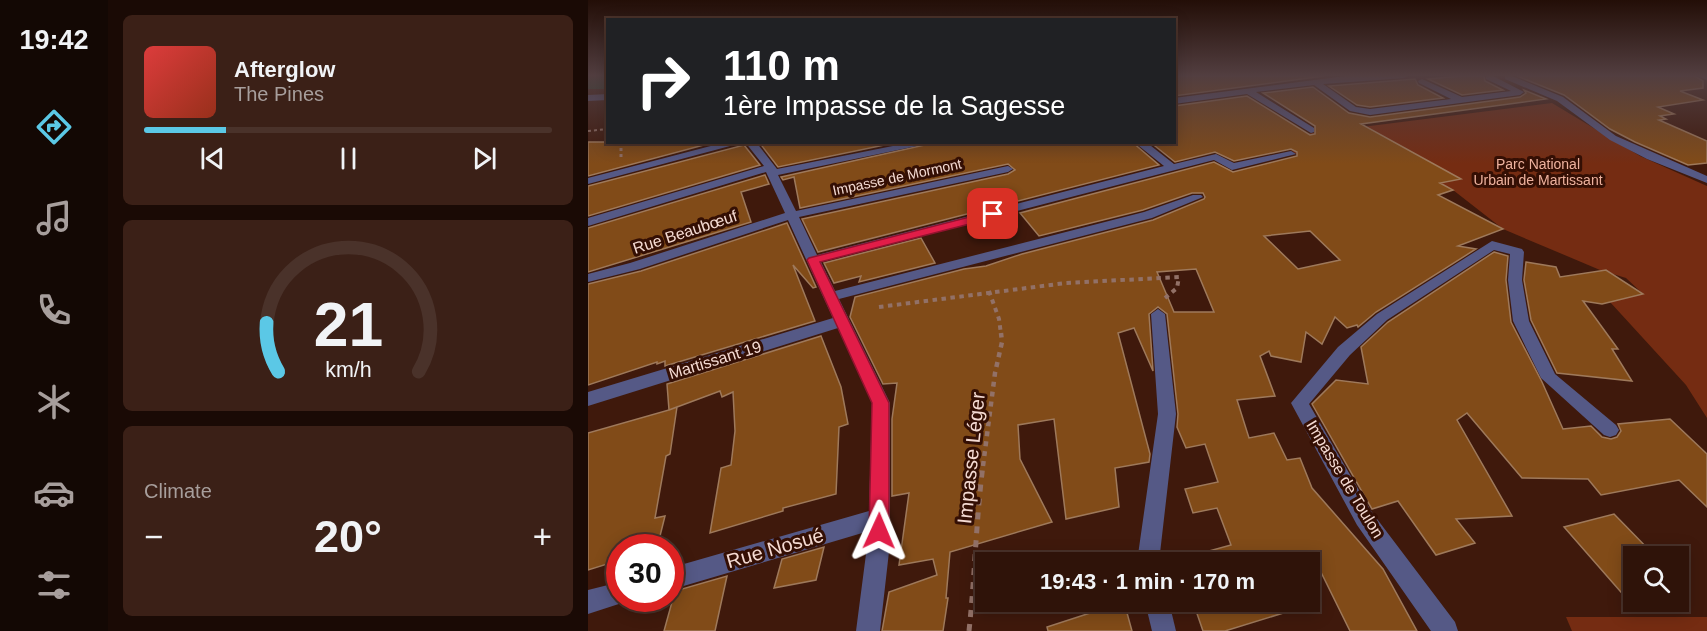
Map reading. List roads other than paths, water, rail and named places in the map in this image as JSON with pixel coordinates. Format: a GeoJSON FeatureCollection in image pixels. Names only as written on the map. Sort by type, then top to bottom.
{"type":"FeatureCollection","features":[{"type":"Feature","properties":{"kind":"street"},"geometry":{"type":"LineString","coordinates":[[1271,105],[1311,130]]}},
{"type":"Feature","properties":{"kind":"street"},"geometry":{"type":"LineString","coordinates":[[1350,105],[1360,112],[1422,105]]}},
{"type":"Feature","properties":{"kind":"street"},"geometry":{"type":"LineString","coordinates":[[1569,105],[1613,138],[1707,180]]}},
{"type":"Feature","properties":{"kind":"street"},"geometry":{"type":"LineString","coordinates":[[588,181],[732,144]]}},
{"type":"Feature","properties":{"kind":"street"},"geometry":{"type":"LineString","coordinates":[[752,144],[772,170],[880,403],[879,518],[868,631]]}},
{"type":"Feature","properties":{"kind":"street"},"geometry":{"type":"LineString","coordinates":[[588,222],[772,170],[912,144]]}},
{"type":"Feature","properties":{"kind":"street"},"geometry":{"type":"LineString","coordinates":[[1142,144],[1173,168]]}},
{"type":"Feature","properties":{"kind":"street"},"geometry":{"type":"LineString","coordinates":[[813,260],[1216,157],[1232,167],[1291,154]]}},
{"type":"Feature","properties":{"kind":"street","name":"Impasse de Mormont"},"geometry":{"type":"LineString","coordinates":[[792,215],[1008,169]]}},
{"type":"Feature","properties":{"kind":"street"},"geometry":{"type":"LineString","coordinates":[[830,297],[1148,215],[1197,197]]}},
{"type":"Feature","properties":{"kind":"street","name":"Rue Beaubœuf"},"geometry":{"type":"LineString","coordinates":[[588,278],[635,266],[792,215]]}},
{"type":"Feature","properties":{"kind":"street","name":"Impasse de Toulon"},"geometry":{"type":"LineString","coordinates":[[1446,631],[1364,518],[1300,404],[1344,351],[1382,317],[1492,245],[1517,252],[1515,280],[1521,321],[1549,378],[1610,430]]}},
{"type":"Feature","properties":{"kind":"street"},"geometry":{"type":"LineString","coordinates":[[1149,552],[1167,414],[1162,306]]}},
{"type":"Feature","properties":{"kind":"street","name":"Martissant 19"},"geometry":{"type":"LineString","coordinates":[[588,399],[842,321]]}},
{"type":"Feature","properties":{"kind":"street","name":"Rue Nosué"},"geometry":{"type":"LineString","coordinates":[[684,575],[879,518]]}},
{"type":"Feature","properties":{"kind":"street"},"geometry":{"type":"LineString","coordinates":[[588,602],[606,597]]}},
{"type":"Feature","properties":{"kind":"street"},"geometry":{"type":"LineString","coordinates":[[1159,612],[1164,631]]}},
{"type":"Feature","properties":{"kind":"park label","name":"Parc National Urbain de Martissant"},"geometry":{"type":"Point","coordinates":[1538,172]}}]}
